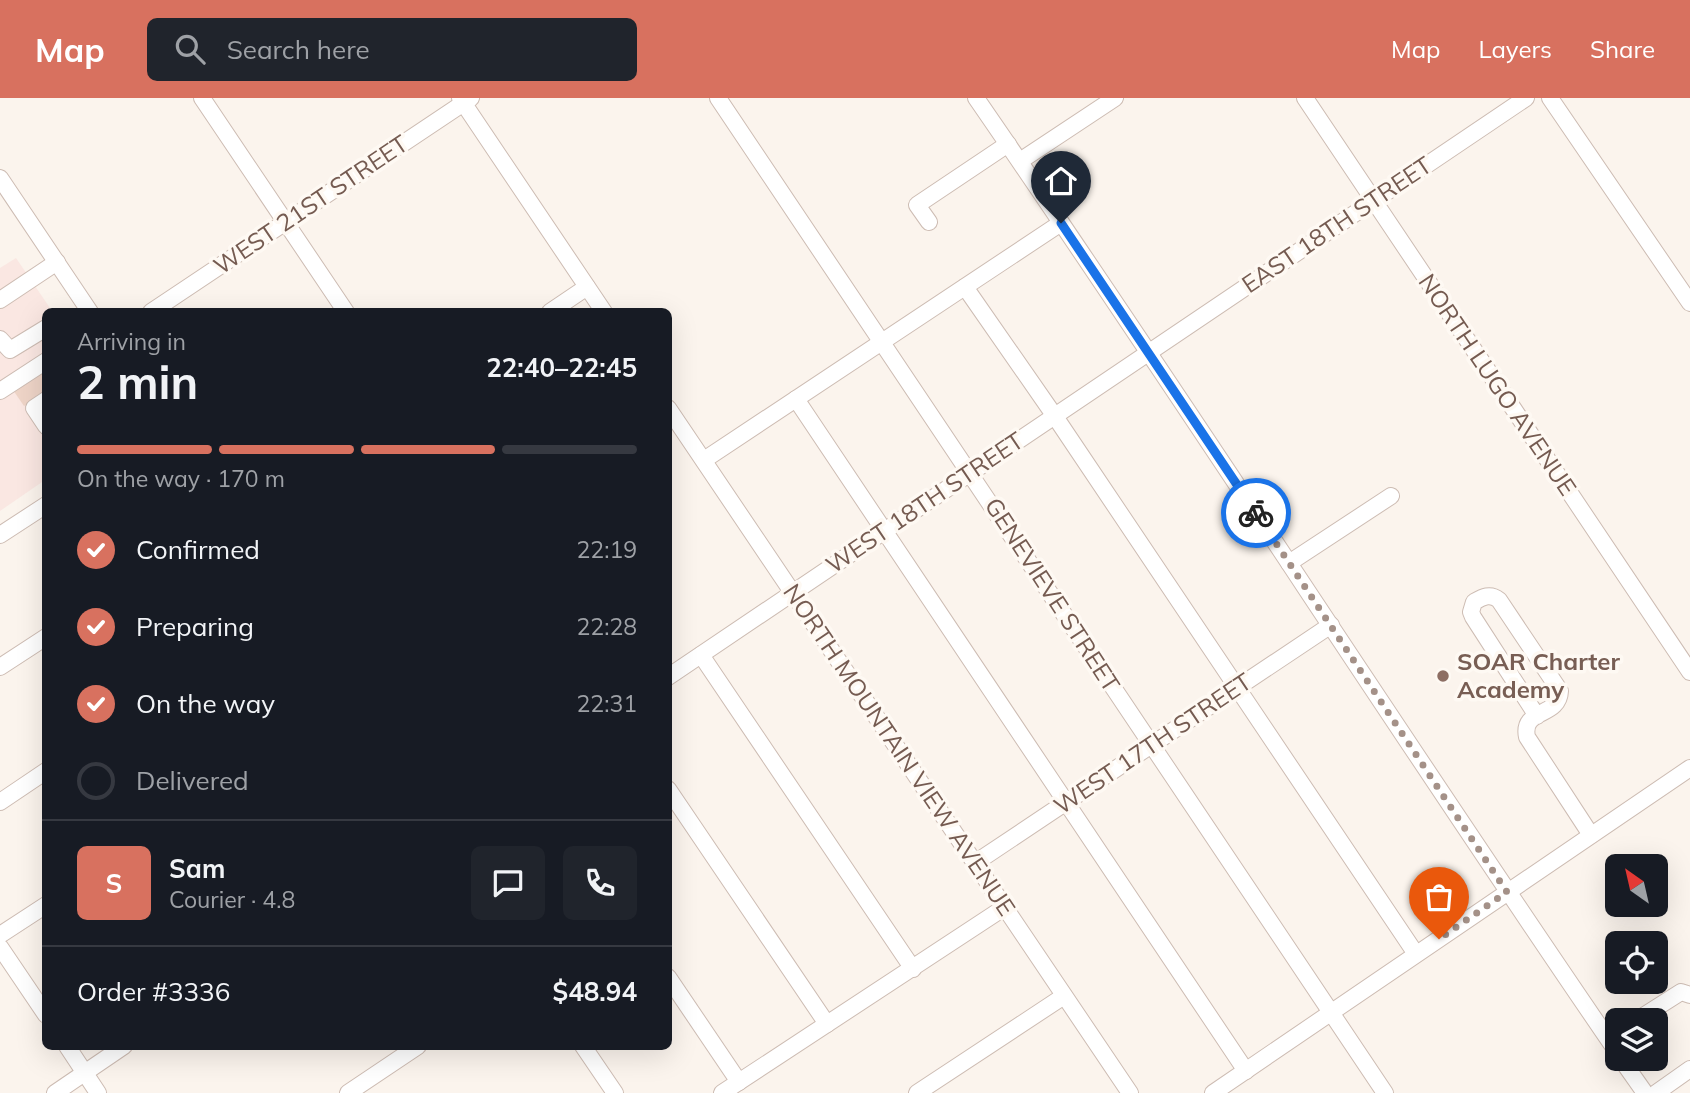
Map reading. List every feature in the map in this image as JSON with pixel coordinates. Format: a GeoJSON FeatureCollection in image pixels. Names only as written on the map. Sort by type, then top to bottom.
{"type":"FeatureCollection","features":[{"type":"Feature","properties":{"kind":"street"},"geometry":{"type":"LineString","coordinates":[[202,98],[343,308]]}},
{"type":"Feature","properties":{"kind":"street","name":"GENEVIEVE STREET"},"geometry":{"type":"LineString","coordinates":[[718,98],[1385,1093]]}},
{"type":"Feature","properties":{"kind":"street"},"geometry":{"type":"LineString","coordinates":[[976,98],[1331,625],[1507,892],[1605,1029]]}},
{"type":"Feature","properties":{"kind":"street"},"geometry":{"type":"LineString","coordinates":[[1020,161],[1115,98]]}},
{"type":"Feature","properties":{"kind":"street","name":"EAST 18TH STREET"},"geometry":{"type":"LineString","coordinates":[[1147,352],[1527,98]]}},
{"type":"Feature","properties":{"kind":"street"},"geometry":{"type":"LineString","coordinates":[[1550,98],[1690,303]]}},
{"type":"Feature","properties":{"kind":"street"},"geometry":{"type":"LineString","coordinates":[[465,100],[601,308]]}},
{"type":"Feature","properties":{"kind":"street","name":"WEST 21ST STREET"},"geometry":{"type":"LineString","coordinates":[[157,308],[465,100]]}},
{"type":"Feature","properties":{"kind":"street","name":"NORTH LUGO AVENUE"},"geometry":{"type":"LineString","coordinates":[[1313,101],[1373,201],[1690,672]]}},
{"type":"Feature","properties":{"kind":"street"},"geometry":{"type":"LineString","coordinates":[[929,222],[917,205],[1008,144]]}},
{"type":"Feature","properties":{"kind":"street"},"geometry":{"type":"LineString","coordinates":[[0,178],[57,262],[81,308]]}},
{"type":"Feature","properties":{"kind":"street"},"geometry":{"type":"LineString","coordinates":[[704,460],[1061,223]]}},
{"type":"Feature","properties":{"kind":"street"},"geometry":{"type":"LineString","coordinates":[[0,300],[57,262]]}},
{"type":"Feature","properties":{"kind":"street"},"geometry":{"type":"LineString","coordinates":[[556,308],[587,287]]}},
{"type":"Feature","properties":{"kind":"street"},"geometry":{"type":"LineString","coordinates":[[965,287],[1238,687],[1416,954]]}},
{"type":"Feature","properties":{"kind":"street"},"geometry":{"type":"LineString","coordinates":[[0,339],[10,350],[42,330]]}},
{"type":"Feature","properties":{"kind":"street","name":"WEST 18TH STREET"},"geometry":{"type":"LineString","coordinates":[[672,674],[1147,352]]}},
{"type":"Feature","properties":{"kind":"street"},"geometry":{"type":"LineString","coordinates":[[0,391],[42,364]]}},
{"type":"Feature","properties":{"kind":"street"},"geometry":{"type":"LineString","coordinates":[[796,399],[1247,1071]]}},
{"type":"Feature","properties":{"kind":"street"},"geometry":{"type":"LineString","coordinates":[[42,403],[34,408],[42,420]]}},
{"type":"Feature","properties":{"kind":"street","name":"NORTH MOUNTAIN VIEW AVENUE"},"geometry":{"type":"LineString","coordinates":[[672,414],[1130,1093]]}},
{"type":"Feature","properties":{"kind":"street"},"geometry":{"type":"LineString","coordinates":[[1289,563],[1391,496]]}},
{"type":"Feature","properties":{"kind":"street"},"geometry":{"type":"LineString","coordinates":[[0,535],[42,508]]}},
{"type":"Feature","properties":{"kind":"street"},"geometry":{"type":"LineString","coordinates":[[1537,716],[1473,617],[1471,612],[1474,602],[1484,596],[1494,596],[1499,600],[1560,691],[1560,699],[1556,705],[1528,722],[1525,727],[1527,737],[1591,835]]}},
{"type":"Feature","properties":{"kind":"street","name":"WEST 17TH STREET"},"geometry":{"type":"LineString","coordinates":[[975,863],[1331,625]]}},
{"type":"Feature","properties":{"kind":"street"},"geometry":{"type":"LineString","coordinates":[[0,667],[42,640]]}},
{"type":"Feature","properties":{"kind":"street"},"geometry":{"type":"LineString","coordinates":[[701,655],[913,969]]}},
{"type":"Feature","properties":{"kind":"street"},"geometry":{"type":"LineString","coordinates":[[1213,1093],[1690,768]]}},
{"type":"Feature","properties":{"kind":"street"},"geometry":{"type":"LineString","coordinates":[[0,802],[42,774]]}},
{"type":"Feature","properties":{"kind":"street"},"geometry":{"type":"LineString","coordinates":[[672,795],[828,1024]]}},
{"type":"Feature","properties":{"kind":"street"},"geometry":{"type":"LineString","coordinates":[[722,1093],[1005,907]]}},
{"type":"Feature","properties":{"kind":"street"},"geometry":{"type":"LineString","coordinates":[[0,935],[42,908]]}},
{"type":"Feature","properties":{"kind":"street"},"geometry":{"type":"LineString","coordinates":[[0,947],[42,1009]]}},
{"type":"Feature","properties":{"kind":"street"},"geometry":{"type":"LineString","coordinates":[[672,983],[739,1082]]}},
{"type":"Feature","properties":{"kind":"street"},"geometry":{"type":"LineString","coordinates":[[1656,1008],[1681,992],[1690,995]]}},
{"type":"Feature","properties":{"kind":"street"},"geometry":{"type":"LineString","coordinates":[[917,1093],[1064,996]]}},
{"type":"Feature","properties":{"kind":"street"},"geometry":{"type":"LineString","coordinates":[[69,1050],[98,1093]]}},
{"type":"Feature","properties":{"kind":"street"},"geometry":{"type":"LineString","coordinates":[[55,1093],[118,1050]]}},
{"type":"Feature","properties":{"kind":"street"},"geometry":{"type":"LineString","coordinates":[[348,1093],[412,1050]]}},
{"type":"Feature","properties":{"kind":"street"},"geometry":{"type":"LineString","coordinates":[[586,1050],[615,1093]]}},
{"type":"Feature","properties":{"kind":"street"},"geometry":{"type":"LineString","coordinates":[[1656,1093],[1690,1069]]}},
{"type":"Feature","properties":{"kind":"street"},"geometry":{"type":"LineString","coordinates":[[1630,1071],[1645,1093]]}},
{"type":"Feature","properties":{"kind":"shaded area"},"geometry":{"type":"Polygon","coordinates":[[[16,258],[50,308],[42,308],[42,482],[0,511],[0,268],[16,258]]]}},
{"type":"Feature","properties":{"kind":"building"},"geometry":{"type":"Polygon","coordinates":[[[42,371],[42,395],[24,406],[13,390],[42,371]]]}},
{"type":"Feature","properties":{"kind":"way so far"},"geometry":{"type":"LineString","coordinates":[[1256,513],[1507,892],[1439,939]]}},
{"type":"Feature","properties":{"kind":"place","name":"SOAR Charter Academy"},"geometry":{"type":"Point","coordinates":[1443,676]}},
{"type":"Feature","properties":{"kind":"route"},"geometry":{"type":"LineString","coordinates":[[1061,223],[1256,513]]}}]}
